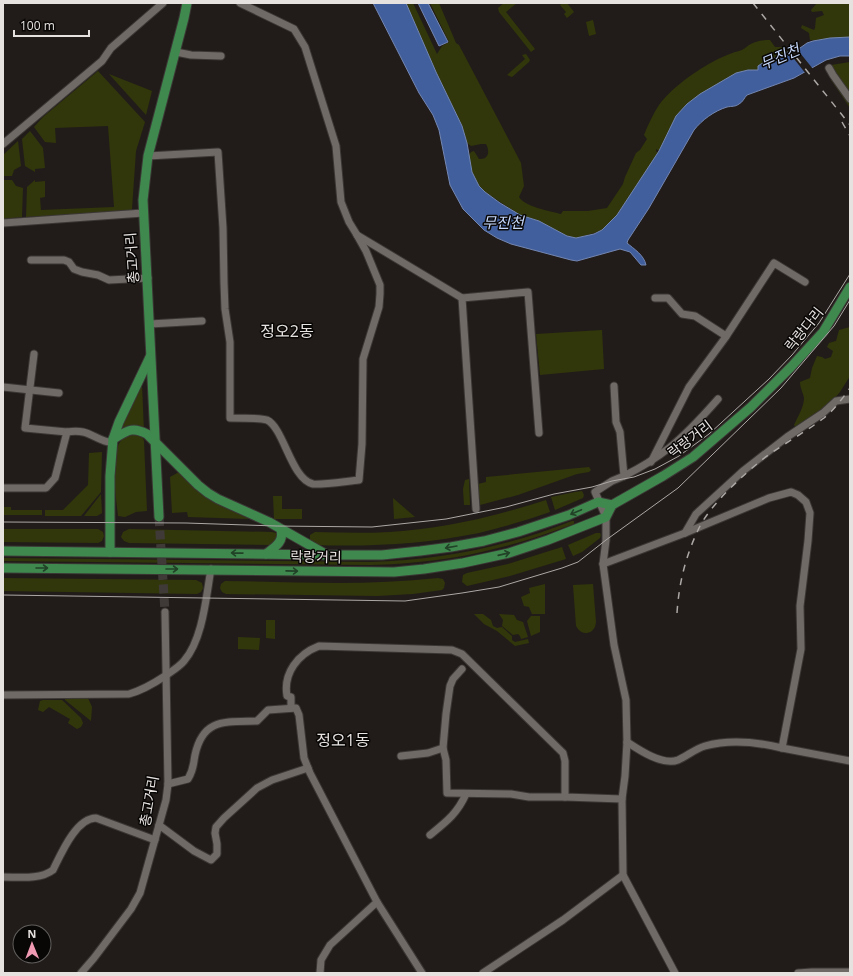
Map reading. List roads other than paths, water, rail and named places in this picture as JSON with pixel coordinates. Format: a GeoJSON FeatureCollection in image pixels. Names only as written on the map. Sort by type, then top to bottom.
{"type":"FeatureCollection","features":[{"type":"Feature","properties":{"kind":"main road","name":"총고거리"},"geometry":{"type":"LineString","coordinates":[[159,517],[150,356],[148,278],[143,213],[144,179],[148,156],[176,52],[187,3]]}},
{"type":"Feature","properties":{"kind":"main road","name":"락랑다리"},"geometry":{"type":"LineString","coordinates":[[775,384],[823,332],[850,287]]}},
{"type":"Feature","properties":{"kind":"main road"},"geometry":{"type":"LineString","coordinates":[[110,552],[110,476],[113,441],[119,422],[150,356]]}},
{"type":"Feature","properties":{"kind":"main road","name":"락랑거리"},"geometry":{"type":"LineString","coordinates":[[612,505],[664,476],[693,457],[751,408],[775,384]]}},
{"type":"Feature","properties":{"kind":"main road"},"geometry":{"type":"LineString","coordinates":[[113,441],[126,431],[137,430],[147,434],[208,494],[328,555]]}},
{"type":"Feature","properties":{"kind":"main road","name":"락랑거리"},"geometry":{"type":"LineString","coordinates":[[3,551],[382,555],[420,551],[484,541],[518,532],[569,515],[598,502]]}},
{"type":"Feature","properties":{"kind":"main road"},"geometry":{"type":"LineString","coordinates":[[598,502],[612,505],[606,517]]}},
{"type":"Feature","properties":{"kind":"main road","name":"락랑거리"},"geometry":{"type":"LineString","coordinates":[[3,568],[394,572],[463,563],[509,553],[548,540],[606,517]]}},
{"type":"Feature","properties":{"kind":"main road"},"geometry":{"type":"LineString","coordinates":[[266,554],[281,541],[281,530]]}},
{"type":"Feature","properties":{"kind":"street"},"geometry":{"type":"LineString","coordinates":[[3,144],[102,61],[111,48],[163,3]]}},
{"type":"Feature","properties":{"kind":"street"},"geometry":{"type":"LineString","coordinates":[[148,156],[218,152],[223,228],[225,310],[230,348],[230,418],[267,420],[274,426],[289,456],[304,480],[314,484],[359,480],[362,444],[363,359],[379,307],[380,285],[366,251],[349,222],[341,202],[336,146],[305,47],[294,29],[240,3]]}},
{"type":"Feature","properties":{"kind":"street"},"geometry":{"type":"LineString","coordinates":[[176,52],[191,55],[221,56]]}},
{"type":"Feature","properties":{"kind":"street"},"geometry":{"type":"LineString","coordinates":[[829,68],[850,99]]}},
{"type":"Feature","properties":{"kind":"street"},"geometry":{"type":"LineString","coordinates":[[3,223],[143,213]]}},
{"type":"Feature","properties":{"kind":"street"},"geometry":{"type":"LineString","coordinates":[[357,235],[462,298],[528,292],[539,433]]}},
{"type":"Feature","properties":{"kind":"street"},"geometry":{"type":"LineString","coordinates":[[31,260],[64,260],[69,262],[74,269],[98,275],[109,280],[148,278]]}},
{"type":"Feature","properties":{"kind":"street"},"geometry":{"type":"LineString","coordinates":[[651,462],[689,387],[726,336],[774,263],[805,282]]}},
{"type":"Feature","properties":{"kind":"street"},"geometry":{"type":"LineString","coordinates":[[462,298],[476,510]]}},
{"type":"Feature","properties":{"kind":"street"},"geometry":{"type":"LineString","coordinates":[[655,298],[668,298],[682,314],[695,316],[726,336]]}},
{"type":"Feature","properties":{"kind":"street"},"geometry":{"type":"LineString","coordinates":[[150,324],[202,321]]}},
{"type":"Feature","properties":{"kind":"street"},"geometry":{"type":"LineString","coordinates":[[34,354],[25,428],[67,432],[78,430],[90,433],[105,442],[113,441]]}},
{"type":"Feature","properties":{"kind":"street"},"geometry":{"type":"LineString","coordinates":[[3,386],[59,393]]}},
{"type":"Feature","properties":{"kind":"street"},"geometry":{"type":"LineString","coordinates":[[614,386],[616,422],[620,432],[624,476]]}},
{"type":"Feature","properties":{"kind":"street"},"geometry":{"type":"LineString","coordinates":[[675,973],[623,875],[622,799],[626,776],[626,700],[614,645],[603,564],[606,540],[606,517],[598,502],[595,492],[612,481],[651,462],[671,447],[718,399]]}},
{"type":"Feature","properties":{"kind":"street"},"geometry":{"type":"LineString","coordinates":[[685,533],[696,514],[743,471],[787,437],[823,413],[836,401],[850,399]]}},
{"type":"Feature","properties":{"kind":"street"},"geometry":{"type":"LineString","coordinates":[[3,488],[46,488],[54,478],[67,432]]}},
{"type":"Feature","properties":{"kind":"street"},"geometry":{"type":"LineString","coordinates":[[603,564],[685,533],[769,498],[791,492],[798,495],[806,502],[810,513],[800,606],[801,650],[782,748]]}},
{"type":"Feature","properties":{"kind":"street"},"geometry":{"type":"LineString","coordinates":[[3,695],[129,694],[151,686],[176,669],[185,660],[194,646],[211,569]]}},
{"type":"Feature","properties":{"kind":"street","name":"총고거리"},"geometry":{"type":"LineString","coordinates":[[81,973],[131,909],[140,893],[166,800],[168,784],[165,612]]}},
{"type":"Feature","properties":{"kind":"street"},"geometry":{"type":"LineString","coordinates":[[292,708],[292,699],[291,697],[287,696],[286,692],[289,672],[296,661],[308,650],[319,646],[452,650],[462,654],[563,753],[565,761],[565,797]]}},
{"type":"Feature","properties":{"kind":"street"},"geometry":{"type":"LineString","coordinates":[[462,669],[453,679],[450,686],[443,748],[446,760],[447,793],[622,799]]}},
{"type":"Feature","properties":{"kind":"street"},"geometry":{"type":"LineString","coordinates":[[168,784],[188,778],[193,770],[195,756],[201,737],[212,726],[227,722],[256,721],[268,710],[296,708],[300,715],[304,758],[308,768],[377,902],[422,973]]}},
{"type":"Feature","properties":{"kind":"street"},"geometry":{"type":"LineString","coordinates":[[627,742],[638,750],[658,759],[667,761],[676,761],[706,745],[750,742],[850,761]]}},
{"type":"Feature","properties":{"kind":"street"},"geometry":{"type":"LineString","coordinates":[[401,756],[428,753],[443,748]]}},
{"type":"Feature","properties":{"kind":"street"},"geometry":{"type":"LineString","coordinates":[[159,826],[194,851],[211,860],[217,854],[215,833],[216,827],[224,818],[257,788],[272,780],[308,768]]}},
{"type":"Feature","properties":{"kind":"street"},"geometry":{"type":"LineString","coordinates":[[430,835],[454,814],[460,807],[466,794]]}},
{"type":"Feature","properties":{"kind":"street"},"geometry":{"type":"LineString","coordinates":[[3,877],[48,874],[53,870],[77,827],[92,818],[96,818],[155,840]]}},
{"type":"Feature","properties":{"kind":"street"},"geometry":{"type":"LineString","coordinates":[[483,973],[563,920],[623,875]]}},
{"type":"Feature","properties":{"kind":"street"},"geometry":{"type":"LineString","coordinates":[[320,973],[321,960],[330,945],[377,902]]}},
{"type":"Feature","properties":{"kind":"street"},"geometry":{"type":"LineString","coordinates":[[798,973],[850,972]]}},
{"type":"Feature","properties":{"kind":"water","name":"무진천"},"geometry":{"type":"Polygon","coordinates":[[[373,3],[406,3],[436,72],[462,126],[467,143],[472,172],[479,186],[500,203],[520,215],[539,221],[567,236],[576,238],[594,234],[602,230],[617,215],[659,151],[676,116],[687,104],[700,94],[736,73],[748,70],[758,70],[758,66],[761,64],[813,41],[850,37],[850,56],[840,56],[826,60],[794,78],[747,95],[738,105],[717,111],[697,126],[649,208],[628,240],[627,243],[641,255],[646,265],[641,265],[630,252],[620,249],[577,261],[511,244],[497,238],[484,230],[463,209],[450,185],[439,130],[433,115],[419,93],[373,3]]]}},
{"type":"Feature","properties":{"kind":"water"},"geometry":{"type":"Polygon","coordinates":[[[418,3],[428,3],[448,42],[439,46],[418,3]]]}},
{"type":"Feature","properties":{"kind":"tunnel"},"geometry":{"type":"LineString","coordinates":[[159,517],[165,612]]}},
{"type":"Feature","properties":{"kind":"tram line"},"geometry":{"type":"LineString","coordinates":[[3,522],[186,523],[372,527],[446,519],[506,507],[554,494],[634,477],[655,469],[679,456],[709,434],[769,379],[819,323],[850,274]]}},
{"type":"Feature","properties":{"kind":"tram line"},"geometry":{"type":"LineString","coordinates":[[3,595],[405,601],[499,587],[562,568],[578,562],[678,488],[781,388],[834,326],[850,300]]}},
{"type":"Feature","properties":{"kind":"railway"},"geometry":{"type":"LineString","coordinates":[[753,3],[850,125]]}},
{"type":"Feature","properties":{"kind":"railway"},"geometry":{"type":"LineString","coordinates":[[842,122],[850,136]]}},
{"type":"Feature","properties":{"kind":"railway"},"geometry":{"type":"LineString","coordinates":[[677,613],[679,590],[690,548],[704,519],[719,500],[746,473],[778,448],[828,415],[850,388]]}},
{"type":"Feature","properties":{"kind":"district","name":"정오2동"},"geometry":{"type":"Point","coordinates":[287,331]}},
{"type":"Feature","properties":{"kind":"district","name":"정오1동"},"geometry":{"type":"Point","coordinates":[343,740]}}]}
